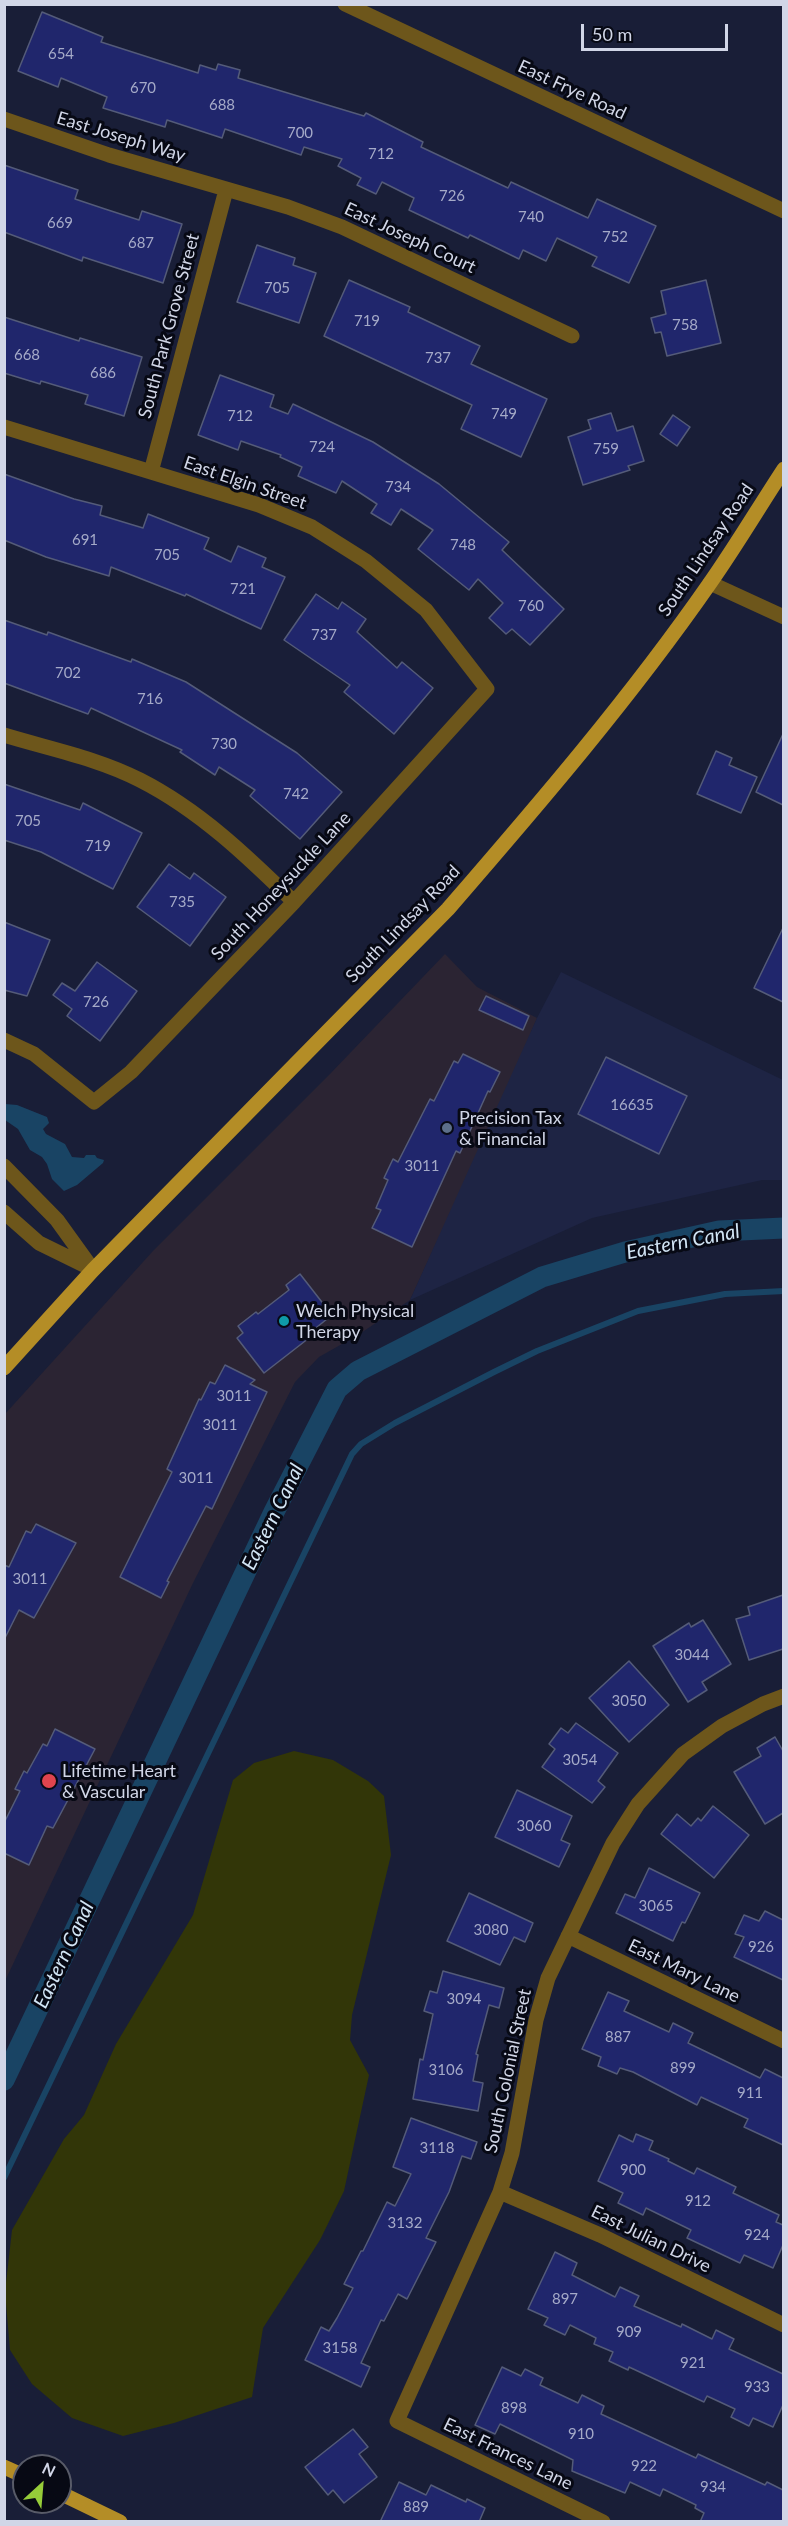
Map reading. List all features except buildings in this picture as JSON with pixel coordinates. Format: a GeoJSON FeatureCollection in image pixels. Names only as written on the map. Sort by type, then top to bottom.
{"type":"FeatureCollection","features":[{"type":"Feature","properties":{"kind":"main road","name":"South Lindsay Road"},"geometry":{"type":"LineString","coordinates":[[4,1368],[93,1269],[448,909],[571,765],[640,677],[710,583],[783,469]]}},
{"type":"Feature","properties":{"kind":"main road"},"geometry":{"type":"LineString","coordinates":[[72,2499],[120,2522]]}},
{"type":"Feature","properties":{"kind":"street","name":"East Frye Road"},"geometry":{"type":"LineString","coordinates":[[345,4],[783,211]]}},
{"type":"Feature","properties":{"kind":"street","name":"East Joseph Way"},"geometry":{"type":"LineString","coordinates":[[4,119],[109,155],[226,190]]}},
{"type":"Feature","properties":{"kind":"street","name":"East Joseph Court"},"geometry":{"type":"LineString","coordinates":[[226,190],[288,207],[342,227],[572,336]]}},
{"type":"Feature","properties":{"kind":"street","name":"South Park Grove Street"},"geometry":{"type":"LineString","coordinates":[[151,472],[226,190]]}},
{"type":"Feature","properties":{"kind":"street","name":"East Elgin Street"},"geometry":{"type":"LineString","coordinates":[[4,426],[259,505],[312,527],[366,561],[426,610],[488,689]]}},
{"type":"Feature","properties":{"kind":"street"},"geometry":{"type":"LineString","coordinates":[[710,583],[783,617]]}},
{"type":"Feature","properties":{"kind":"street","name":"South Honeysuckle Lane"},"geometry":{"type":"LineString","coordinates":[[4,1040],[34,1054],[94,1102],[131,1072],[294,902],[488,689]]}},
{"type":"Feature","properties":{"kind":"street"},"geometry":{"type":"LineString","coordinates":[[4,735],[96,761],[140,780],[234,844],[294,902]]}},
{"type":"Feature","properties":{"kind":"street"},"geometry":{"type":"LineString","coordinates":[[4,1166],[57,1220],[93,1269]]}},
{"type":"Feature","properties":{"kind":"street"},"geometry":{"type":"LineString","coordinates":[[4,1212],[39,1243],[93,1269]]}},
{"type":"Feature","properties":{"kind":"street","name":"South Colonial Street"},"geometry":{"type":"LineString","coordinates":[[397,2421],[500,2192],[512,2154],[536,2020],[548,1978],[613,1843],[638,1804],[683,1754],[722,1726],[783,1696]]}},
{"type":"Feature","properties":{"kind":"street","name":"East Mary Lane"},"geometry":{"type":"LineString","coordinates":[[568,1936],[783,2041]]}},
{"type":"Feature","properties":{"kind":"street","name":"East Julian Drive"},"geometry":{"type":"LineString","coordinates":[[500,2192],[600,2235],[783,2325]]}},
{"type":"Feature","properties":{"kind":"street","name":"East Frances Lane"},"geometry":{"type":"LineString","coordinates":[[397,2421],[603,2522]]}},
{"type":"Feature","properties":{"kind":"shaded area"},"geometry":{"type":"Polygon","coordinates":[[[445,954],[477,987],[537,1018],[508,1088],[410,1300],[358,1335],[319,1357],[295,1382],[193,1583],[5,1981],[5,1414],[153,1251],[329,1075],[445,954]]]}},
{"type":"Feature","properties":{"kind":"shaded area"},"geometry":{"type":"Polygon","coordinates":[[[561,972],[783,1080],[783,1180],[762,1180],[592,1218],[410,1300],[537,1018],[561,972]]]}},
{"type":"Feature","properties":{"kind":"shaded area"},"geometry":{"type":"Polygon","coordinates":[[[5,1104],[17,1105],[47,1117],[49,1123],[43,1129],[46,1134],[65,1144],[72,1157],[84,1158],[86,1155],[95,1155],[104,1160],[103,1163],[77,1185],[64,1191],[52,1179],[42,1157],[30,1150],[18,1129],[5,1120],[5,1104]]]}},
{"type":"Feature","properties":{"kind":"green space"},"geometry":{"type":"Polygon","coordinates":[[[294,1751],[333,1760],[368,1781],[384,1796],[391,1855],[352,2015],[350,2040],[369,2075],[344,2191],[320,2240],[263,2328],[252,2397],[174,2423],[123,2436],[72,2418],[32,2384],[10,2350],[5,2292],[12,2230],[64,2139],[84,2115],[116,2044],[193,1915],[233,1780],[254,1763],[294,1751]]]}},
{"type":"Feature","properties":{"kind":"waterway","name":"Eastern Canal"},"geometry":{"type":"LineString","coordinates":[[4,2080],[274,1512],[337,1389],[358,1371],[542,1277],[625,1252],[719,1231],[784,1228]]}},
{"type":"Feature","properties":{"kind":"waterway"},"geometry":{"type":"LineString","coordinates":[[4,2178],[352,1454],[361,1444],[395,1423],[494,1372],[537,1351],[638,1311],[725,1294],[784,1291]]}},
{"type":"Feature","properties":{"kind":"place","name":"Precision Tax & Financial"},"geometry":{"type":"Point","coordinates":[447,1128]}},
{"type":"Feature","properties":{"kind":"place","name":"Welch Physical Therapy"},"geometry":{"type":"Point","coordinates":[284,1321]}},
{"type":"Feature","properties":{"kind":"place","name":"Lifetime Heart & Vascular"},"geometry":{"type":"Point","coordinates":[49,1781]}}]}
